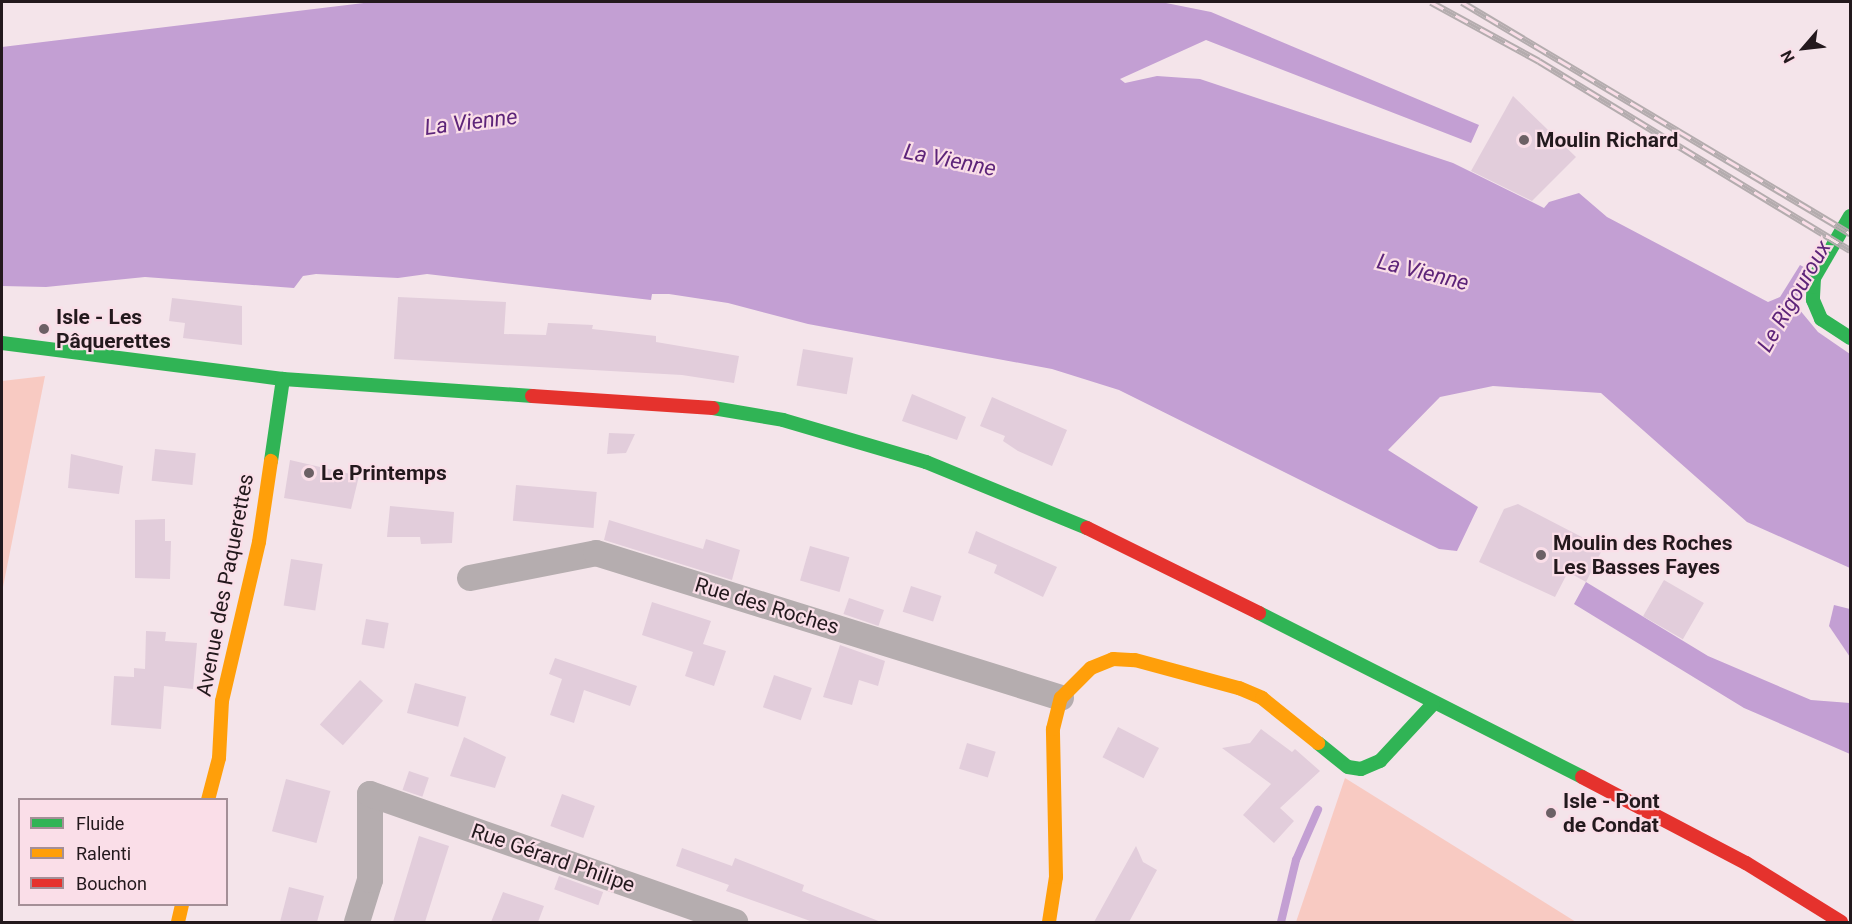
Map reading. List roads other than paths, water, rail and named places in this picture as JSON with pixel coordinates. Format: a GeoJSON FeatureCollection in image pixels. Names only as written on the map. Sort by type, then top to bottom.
{"type":"FeatureCollection","features":[{"type":"Feature","properties":{"kind":"main road"},"geometry":{"type":"LineString","coordinates":[[1851,216],[1814,278],[1813,300],[1821,319],[1851,338]]}},
{"type":"Feature","properties":{"kind":"main road"},"geometry":{"type":"LineString","coordinates":[[2,343],[283,379],[728,409],[783,420],[926,462],[1084,527],[1736,857],[1841,922]]}},
{"type":"Feature","properties":{"kind":"main road","name":"Avenue des Paquerettes"},"geometry":{"type":"LineString","coordinates":[[209,798],[219,758],[222,701],[259,542],[283,379]]}},
{"type":"Feature","properties":{"kind":"main road"},"geometry":{"type":"LineString","coordinates":[[1049,922],[1056,877],[1051,758],[1062,698],[1091,668],[1113,659],[1135,660],[1262,698],[1348,767],[1361,769],[1380,762],[1433,704]]}},
{"type":"Feature","properties":{"kind":"main road"},"geometry":{"type":"LineString","coordinates":[[178,922],[182,906]]}},
{"type":"Feature","properties":{"kind":"street","name":"Rue des Roches"},"geometry":{"type":"LineString","coordinates":[[470,578],[596,553],[1062,698]]}},
{"type":"Feature","properties":{"kind":"street","name":"Rue Gérard Philipe"},"geometry":{"type":"LineString","coordinates":[[357,922],[370,880],[370,794],[735,922]]}},
{"type":"Feature","properties":{"kind":"water"},"geometry":{"type":"Polygon","coordinates":[[[372,2],[1161,2],[1211,12],[1479,125],[1471,143],[1206,40],[1120,79],[1125,83],[1157,76],[1200,79],[1453,163],[1544,208],[1549,202],[1579,193],[1607,217],[1768,302],[1780,297],[1800,265],[1811,271],[1794,303],[1818,332],[1850,354],[1850,568],[1747,522],[1601,393],[1493,386],[1440,397],[1388,450],[1478,507],[1457,551],[1439,549],[1119,390],[1052,369],[808,324],[728,303],[669,294],[652,294],[651,300],[427,274],[398,278],[316,274],[303,276],[294,288],[145,277],[46,287],[2,286],[2,47],[372,2]]]}},
{"type":"Feature","properties":{"kind":"water"},"geometry":{"type":"Polygon","coordinates":[[[1586,582],[1708,656],[1811,700],[1850,703],[1850,754],[1744,708],[1574,604],[1586,582]]]}},
{"type":"Feature","properties":{"kind":"water"},"geometry":{"type":"Polygon","coordinates":[[[1834,605],[1850,609],[1850,657],[1829,626],[1834,605]]]}},
{"type":"Feature","properties":{"kind":"waterway"},"geometry":{"type":"LineString","coordinates":[[1281,922],[1296,860],[1318,810]]}},
{"type":"Feature","properties":{"kind":"railway"},"geometry":{"type":"LineString","coordinates":[[1431,2],[1539,61],[1850,250]]}},
{"type":"Feature","properties":{"kind":"railway"},"geometry":{"type":"LineString","coordinates":[[1462,2],[1850,233]]}},
{"type":"Feature","properties":{"kind":"place","name":"Moulin Richard"},"geometry":{"type":"Point","coordinates":[1524,140]}},
{"type":"Feature","properties":{"kind":"place","name":"Isle - Les Pâquerettes"},"geometry":{"type":"Point","coordinates":[44,329]}},
{"type":"Feature","properties":{"kind":"place","name":"Le Printemps"},"geometry":{"type":"Point","coordinates":[309,473]}},
{"type":"Feature","properties":{"kind":"place","name":"Moulin des Roches Les Basses Fayes"},"geometry":{"type":"Point","coordinates":[1541,555]}},
{"type":"Feature","properties":{"kind":"place","name":"Isle - Pont de Condat"},"geometry":{"type":"Point","coordinates":[1551,813]}},
{"type":"Feature","properties":{"kind":"water label","name":"La Vienne"},"geometry":{"type":"Point","coordinates":[471,122]}},
{"type":"Feature","properties":{"kind":"water label","name":"La Vienne"},"geometry":{"type":"Point","coordinates":[950,160]}},
{"type":"Feature","properties":{"kind":"water label","name":"La Vienne"},"geometry":{"type":"Point","coordinates":[1423,272]}},
{"type":"Feature","properties":{"kind":"water label","name":"Le Rigouroux"},"geometry":{"type":"Point","coordinates":[1794,296]}}]}
